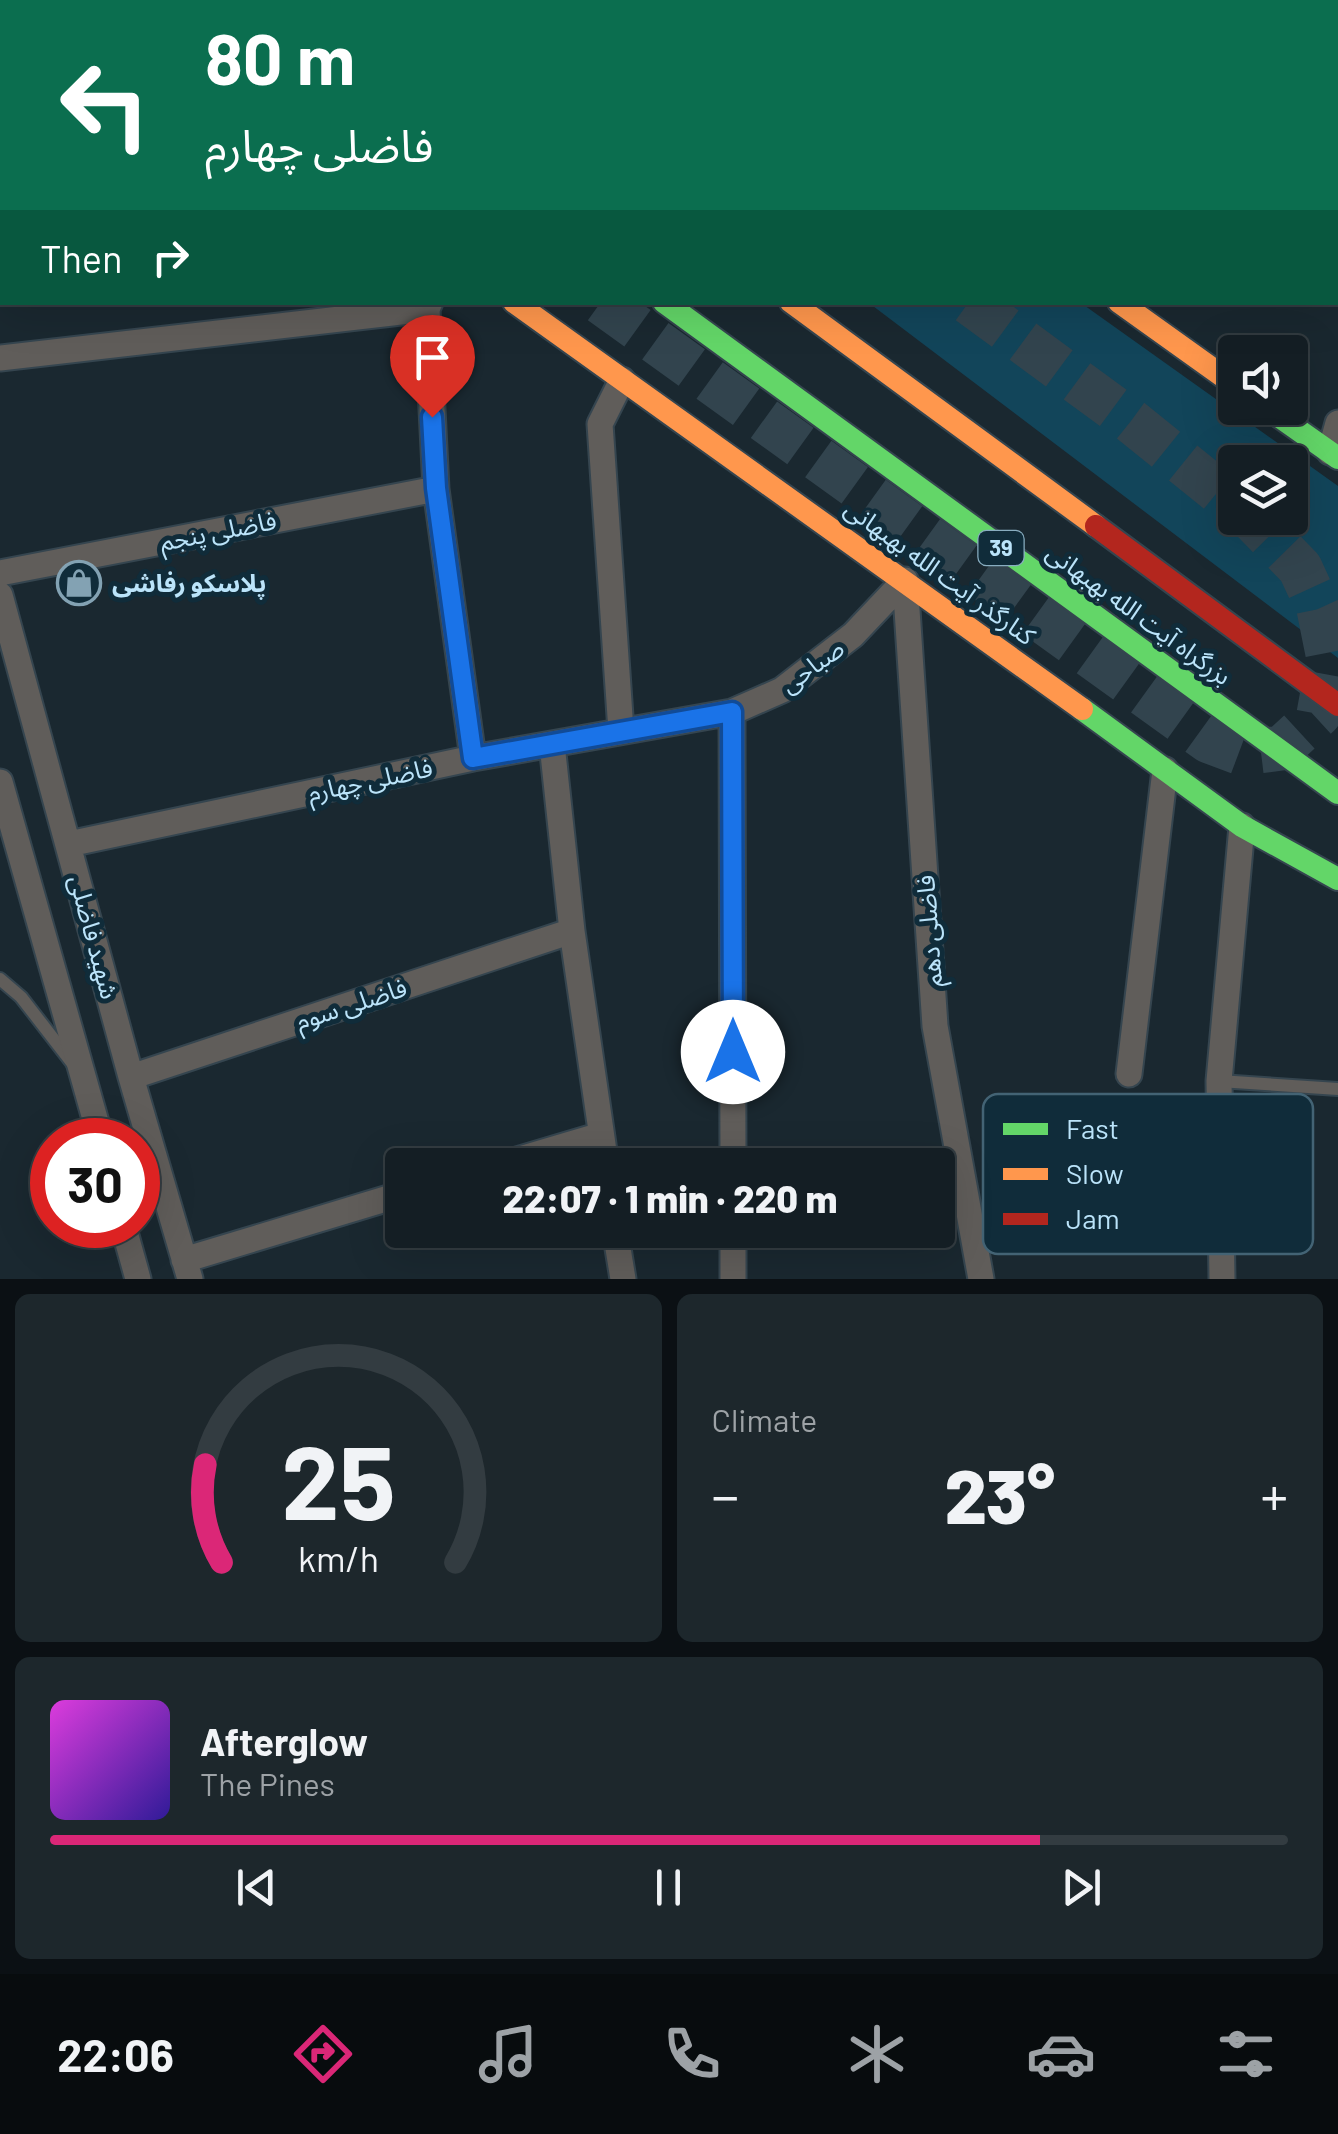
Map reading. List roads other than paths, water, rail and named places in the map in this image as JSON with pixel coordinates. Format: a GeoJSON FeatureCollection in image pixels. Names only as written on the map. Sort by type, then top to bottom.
{"type":"FeatureCollection","features":[{"type":"Feature","properties":{"kind":"main road","name":"کنارگذر آیت الله بهبهانی"},"geometry":{"type":"LineString","coordinates":[[518,305],[1242,826],[1338,879]]}},
{"type":"Feature","properties":{"kind":"main road","name":"بزرگراه آیت الله بهبهانی"},"geometry":{"type":"LineString","coordinates":[[668,305],[1338,792]]}},
{"type":"Feature","properties":{"kind":"main road","name":"بزرگراه آیت الله بهبهانی"},"geometry":{"type":"LineString","coordinates":[[794,305],[1338,705]]}},
{"type":"Feature","properties":{"kind":"main road"},"geometry":{"type":"LineString","coordinates":[[1123,305],[1218,373]]}},
{"type":"Feature","properties":{"kind":"main road"},"geometry":{"type":"LineString","coordinates":[[1291,425],[1334,455]]}},
{"type":"Feature","properties":{"kind":"street"},"geometry":{"type":"LineString","coordinates":[[0,358],[429,306],[436,488],[473,758]]}},
{"type":"Feature","properties":{"kind":"street"},"geometry":{"type":"LineString","coordinates":[[622,380],[600,424],[622,731]]}},
{"type":"Feature","properties":{"kind":"street"},"geometry":{"type":"LineString","coordinates":[[1334,455],[1338,423]]}},
{"type":"Feature","properties":{"kind":"street","name":"فاضلی پنجم"},"geometry":{"type":"LineString","coordinates":[[0,573],[436,488]]}},
{"type":"Feature","properties":{"kind":"street","name":"صباحی"},"geometry":{"type":"LineString","coordinates":[[732,712],[782,690],[853,636],[905,580]]}},
{"type":"Feature","properties":{"kind":"street","name":"فاضلی دهم"},"geometry":{"type":"LineString","coordinates":[[905,580],[935,1026],[980,1279]]}},
{"type":"Feature","properties":{"kind":"street","name":"شهید فاضلی"},"geometry":{"type":"LineString","coordinates":[[0,595],[130,1077],[187,1270]]}},
{"type":"Feature","properties":{"kind":"street"},"geometry":{"type":"LineString","coordinates":[[732,712],[733,1148]]}},
{"type":"Feature","properties":{"kind":"street","name":"فاضلی چهارم"},"geometry":{"type":"LineString","coordinates":[[69,844],[473,758],[732,712]]}},
{"type":"Feature","properties":{"kind":"street"},"geometry":{"type":"LineString","coordinates":[[552,744],[572,931],[603,1148]]}},
{"type":"Feature","properties":{"kind":"street"},"geometry":{"type":"LineString","coordinates":[[1129,1074],[1164,770]]}},
{"type":"Feature","properties":{"kind":"street","name":"شهید فاضلی"},"geometry":{"type":"LineString","coordinates":[[0,782],[95,1118]]}},
{"type":"Feature","properties":{"kind":"street"},"geometry":{"type":"LineString","coordinates":[[1219,1094],[1242,826]]}},
{"type":"Feature","properties":{"kind":"street","name":"فاضلی سوم"},"geometry":{"type":"LineString","coordinates":[[130,1077],[572,931]]}},
{"type":"Feature","properties":{"kind":"street"},"geometry":{"type":"LineString","coordinates":[[557,1148],[601,1135]]}},
{"type":"Feature","properties":{"kind":"street"},"geometry":{"type":"LineString","coordinates":[[187,1270],[385,1200]]}},
{"type":"Feature","properties":{"kind":"street"},"geometry":{"type":"LineString","coordinates":[[130,1248],[138,1279]]}},
{"type":"Feature","properties":{"kind":"street"},"geometry":{"type":"LineString","coordinates":[[619,1248],[623,1279]]}},
{"type":"Feature","properties":{"kind":"street"},"geometry":{"type":"LineString","coordinates":[[733,1248],[734,1279]]}},
{"type":"Feature","properties":{"kind":"street"},"geometry":{"type":"LineString","coordinates":[[1222,1254],[1222,1279]]}},
{"type":"Feature","properties":{"kind":"lane"},"geometry":{"type":"LineString","coordinates":[[0,979],[21,997],[85,1081]]}},
{"type":"Feature","properties":{"kind":"lane"},"geometry":{"type":"LineString","coordinates":[[1219,1082],[1338,1089]]}},
{"type":"Feature","properties":{"kind":"tunnel"},"geometry":{"type":"LineString","coordinates":[[605,305],[1209,741],[1241,753],[1282,748],[1319,714],[1329,659],[1319,609],[1300,568],[1268,535]]}},
{"type":"Feature","properties":{"kind":"tunnel"},"geometry":{"type":"LineString","coordinates":[[973,305],[1131,421],[1218,491]]}},
{"type":"Feature","properties":{"kind":"place","name":"پلاسکو رفاشی"},"geometry":{"type":"Point","coordinates":[79,583]}}]}
